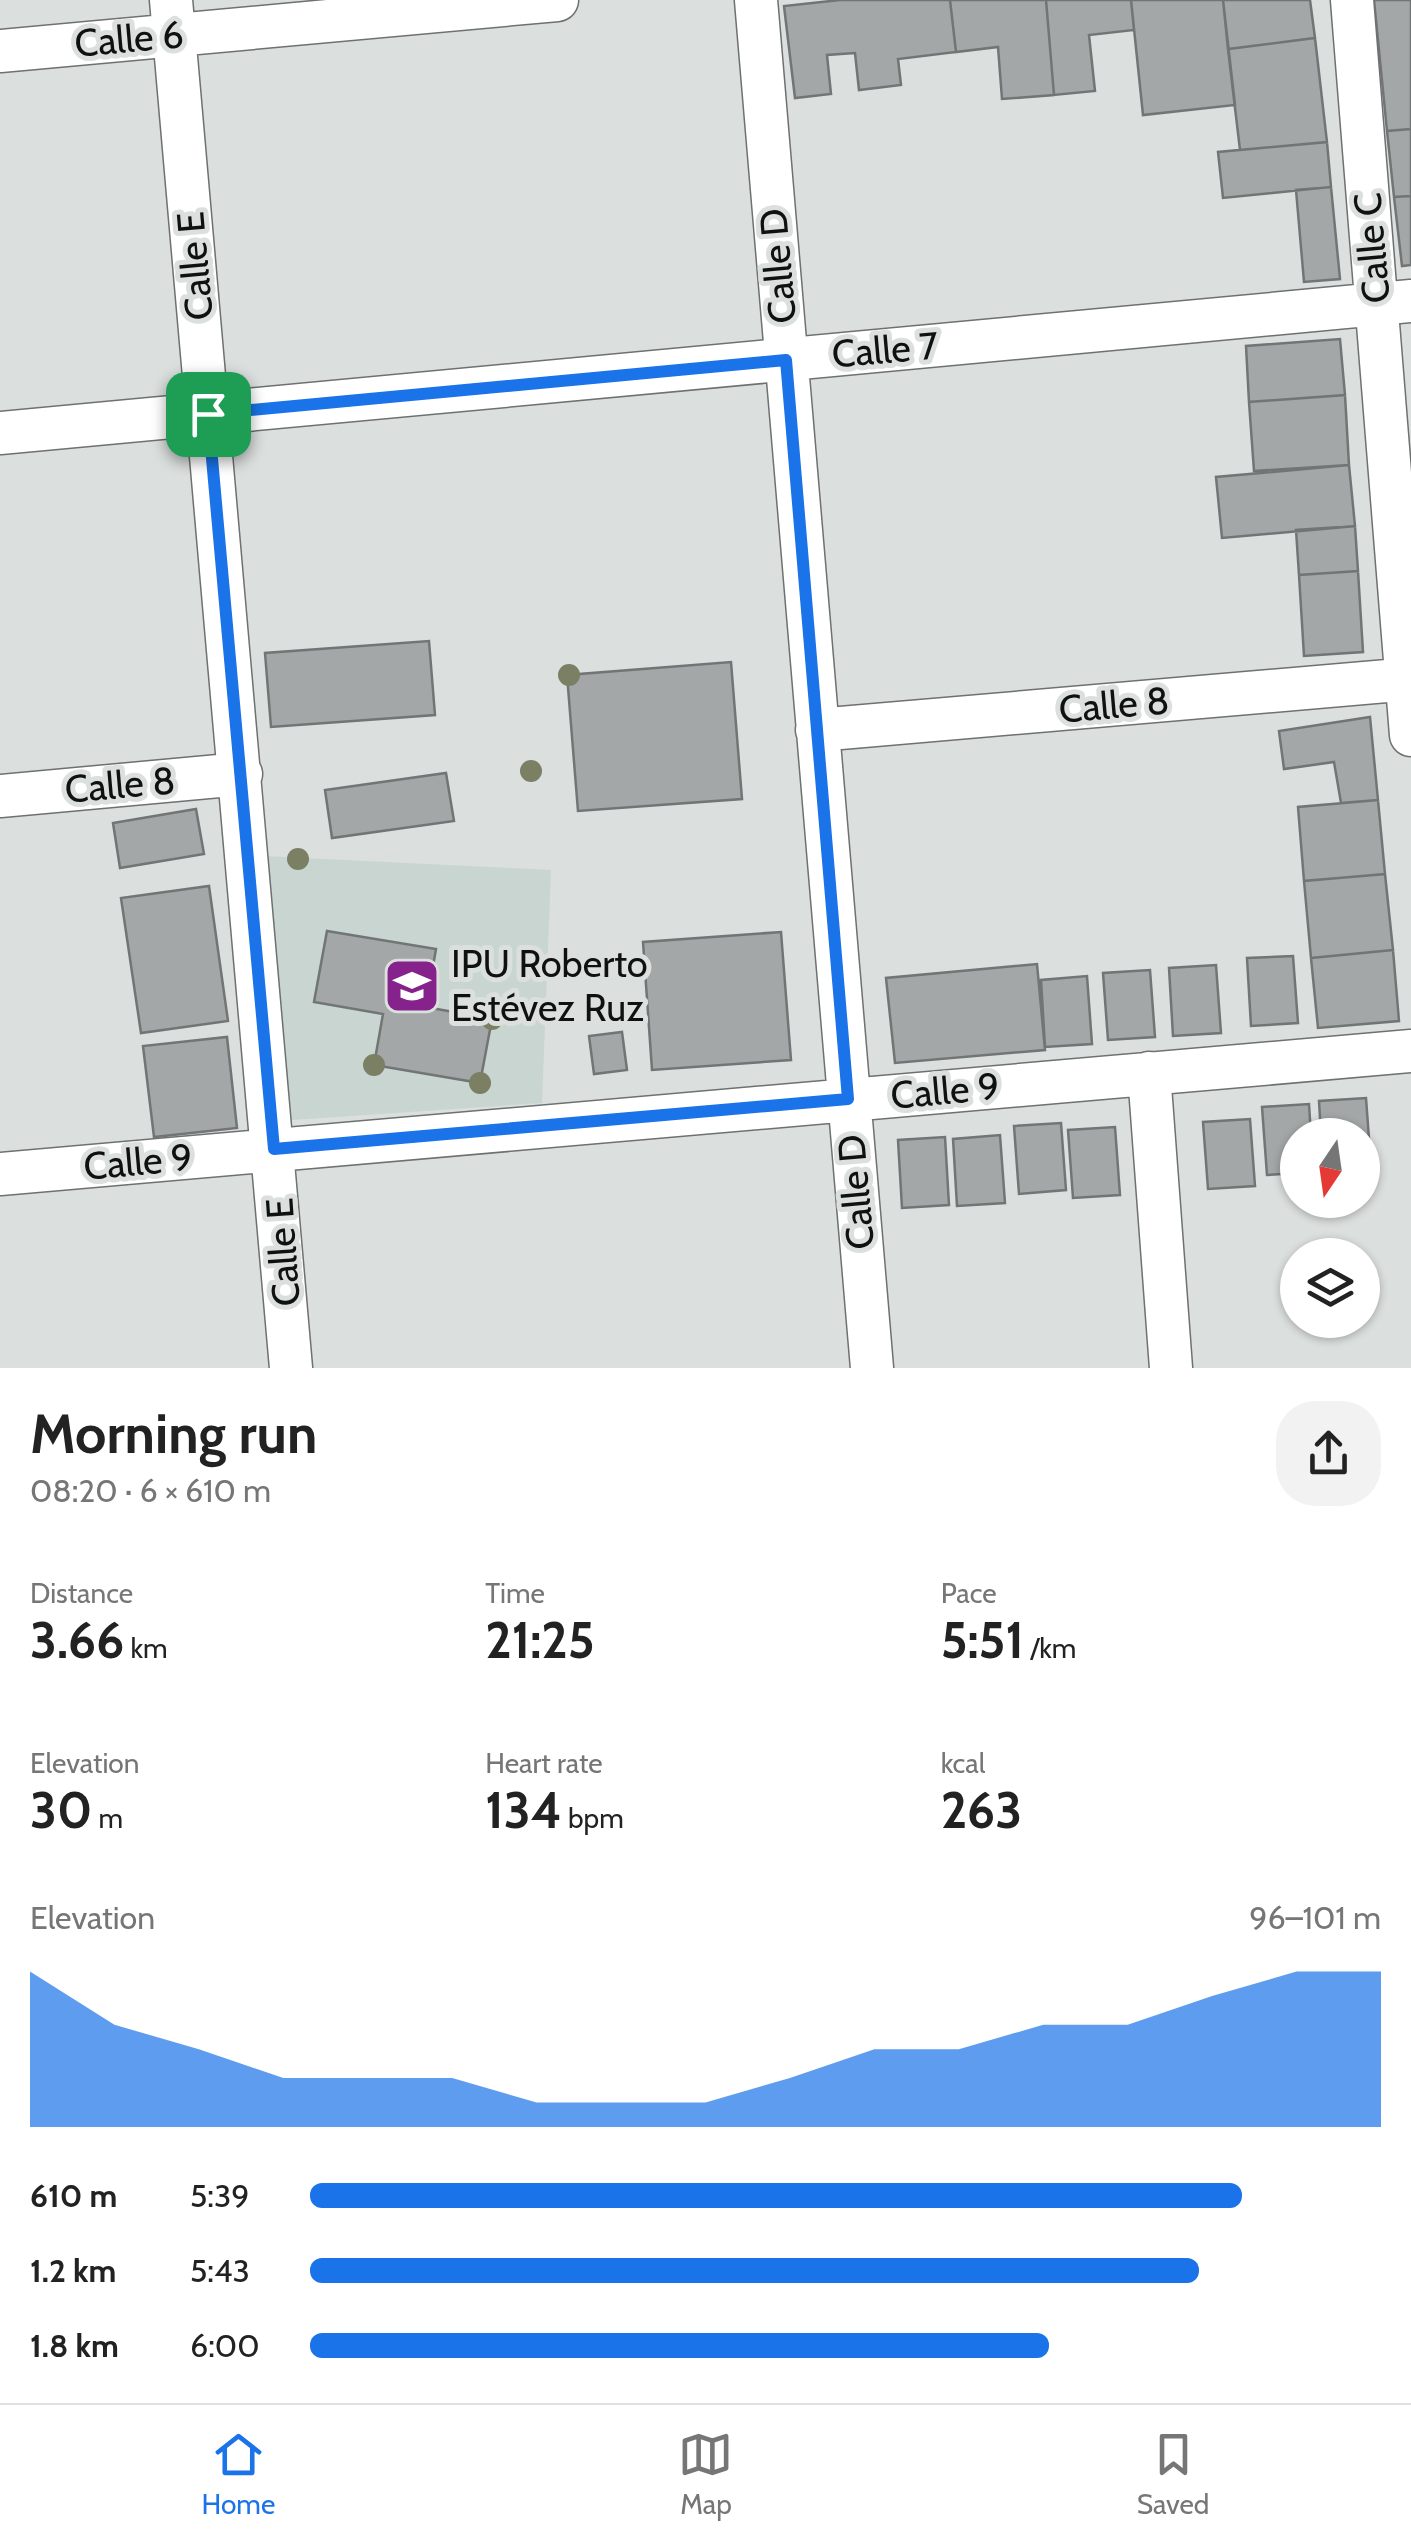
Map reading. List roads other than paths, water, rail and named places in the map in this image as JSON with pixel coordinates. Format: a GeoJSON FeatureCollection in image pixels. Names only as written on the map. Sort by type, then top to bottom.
{"type":"FeatureCollection","features":[{"type":"Feature","properties":{"kind":"street","name":"Calle 6"},"geometry":{"type":"LineString","coordinates":[[0,51],[173,18],[558,0]]}},
{"type":"Feature","properties":{"kind":"street","name":"Calle D"},"geometry":{"type":"LineString","coordinates":[[756,0],[872,1368]]}},
{"type":"Feature","properties":{"kind":"street","name":"Calle C"},"geometry":{"type":"LineString","coordinates":[[1352,0],[1394,302],[1411,736]]}},
{"type":"Feature","properties":{"kind":"street","name":"Calle E"},"geometry":{"type":"LineString","coordinates":[[173,18],[292,1368]]}},
{"type":"Feature","properties":{"kind":"street","name":"Calle 7"},"geometry":{"type":"LineString","coordinates":[[0,433],[1394,302]]}},
{"type":"Feature","properties":{"kind":"street","name":"Calle 8"},"geometry":{"type":"LineString","coordinates":[[816,730],[1409,680]]}},
{"type":"Feature","properties":{"kind":"street","name":"Calle 8"},"geometry":{"type":"LineString","coordinates":[[0,796],[241,774]]}},
{"type":"Feature","properties":{"kind":"street","name":"Calle 9"},"geometry":{"type":"LineString","coordinates":[[0,1174],[1411,1051]]}},
{"type":"Feature","properties":{"kind":"street"},"geometry":{"type":"LineString","coordinates":[[1149,1074],[1171,1368]]}},
{"type":"Feature","properties":{"kind":"place","name":"IPU Roberto Estévez Ruz"},"geometry":{"type":"Point","coordinates":[412,986]}}]}
